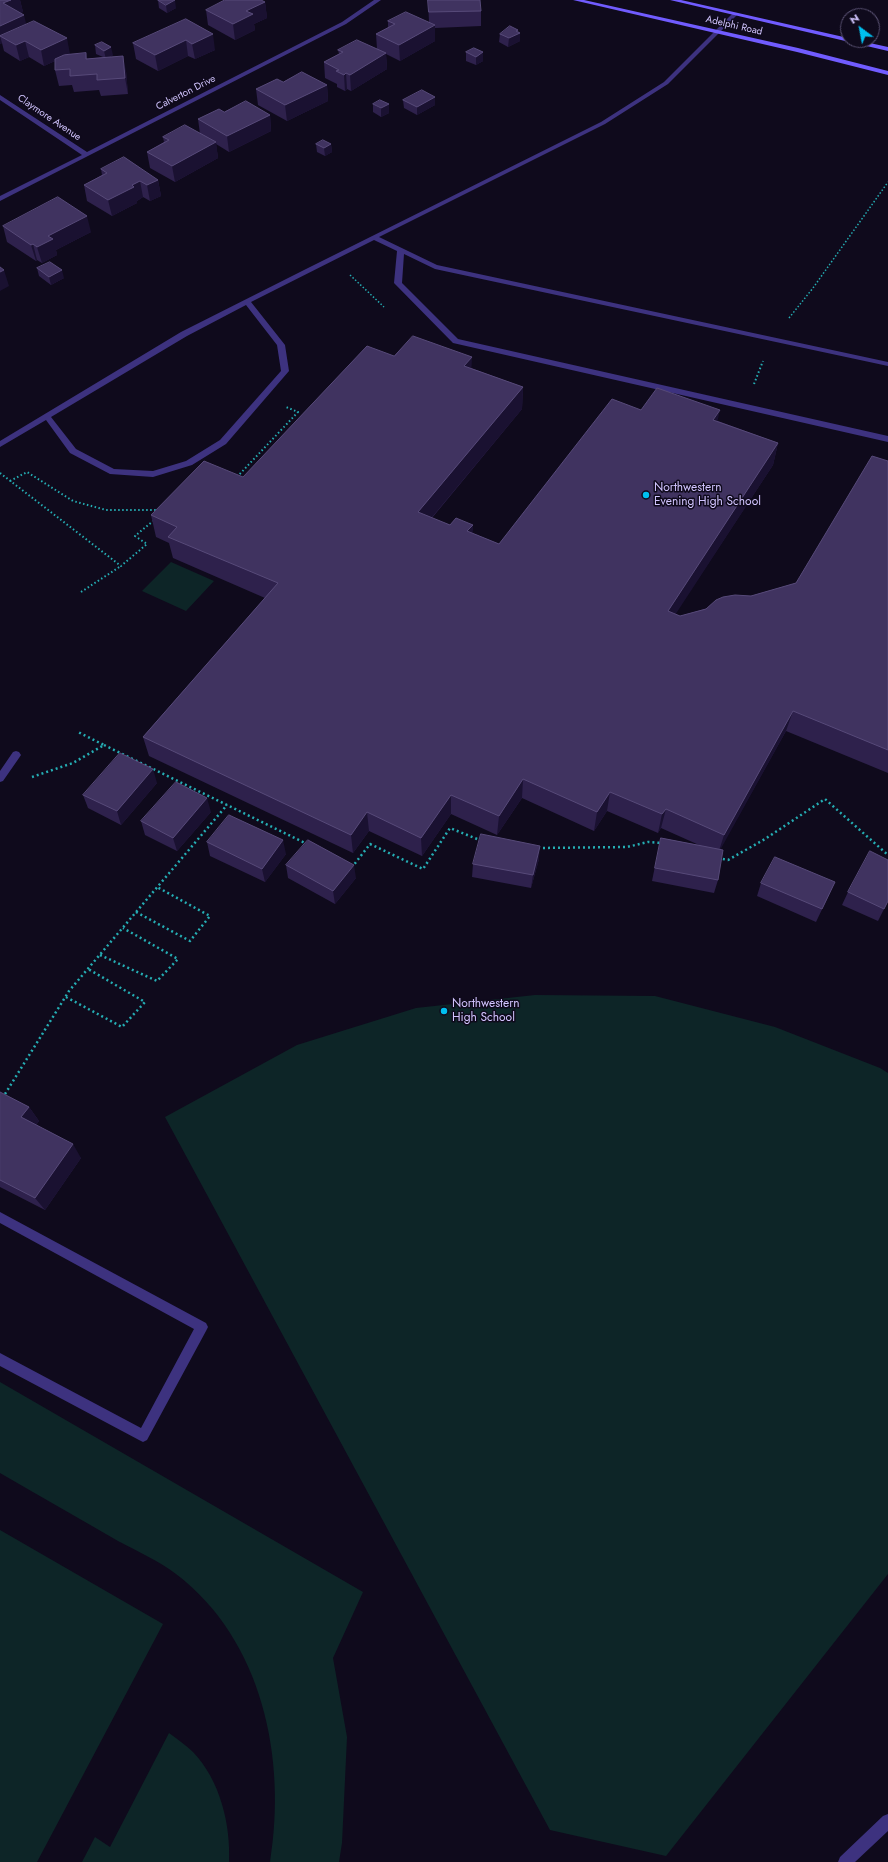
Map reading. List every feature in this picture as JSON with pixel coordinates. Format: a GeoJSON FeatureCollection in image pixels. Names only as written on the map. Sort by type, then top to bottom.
{"type":"FeatureCollection","features":[{"type":"Feature","properties":{"kind":"main road","name":"Adelphi Road"},"geometry":{"type":"LineString","coordinates":[[576,0],[888,73]]}},
{"type":"Feature","properties":{"kind":"main road","name":"Adelphi Road"},"geometry":{"type":"LineString","coordinates":[[673,0],[840,38]]}},
{"type":"Feature","properties":{"kind":"street","name":"Calverton Drive"},"geometry":{"type":"LineString","coordinates":[[0,199],[344,23],[378,0]]}},
{"type":"Feature","properties":{"kind":"street"},"geometry":{"type":"LineString","coordinates":[[0,444],[184,334],[374,237],[604,123],[666,82],[735,14]]}},
{"type":"Feature","properties":{"kind":"street","name":"Claymore Avenue"},"geometry":{"type":"LineString","coordinates":[[0,97],[87,155]]}},
{"type":"Feature","properties":{"kind":"street"},"geometry":{"type":"LineString","coordinates":[[374,237],[435,267],[888,364]]}},
{"type":"Feature","properties":{"kind":"street"},"geometry":{"type":"LineString","coordinates":[[401,250],[398,283],[456,341],[888,438]]}},
{"type":"Feature","properties":{"kind":"street"},"geometry":{"type":"LineString","coordinates":[[48,416],[73,451],[113,472],[152,474],[189,463],[223,442],[285,371],[281,345],[247,302]]}},
{"type":"Feature","properties":{"kind":"street"},"geometry":{"type":"LineString","coordinates":[[0,778],[16,755]]}},
{"type":"Feature","properties":{"kind":"street"},"geometry":{"type":"LineString","coordinates":[[0,1217],[202,1327],[143,1436],[0,1359]]}},
{"type":"Feature","properties":{"kind":"street"},"geometry":{"type":"LineString","coordinates":[[845,1862],[888,1821]]}},
{"type":"Feature","properties":{"kind":"path"},"geometry":{"type":"LineString","coordinates":[[746,406],[772,339],[814,288],[888,182]]}},
{"type":"Feature","properties":{"kind":"path"},"geometry":{"type":"LineString","coordinates":[[10,481],[27,472],[73,502],[106,510],[162,510]]}},
{"type":"Feature","properties":{"kind":"path"},"geometry":{"type":"LineString","coordinates":[[0,473],[121,566]]}},
{"type":"Feature","properties":{"kind":"path"},"geometry":{"type":"LineString","coordinates":[[81,592],[121,566],[147,544],[135,536],[157,518]]}},
{"type":"Feature","properties":{"kind":"path"},"geometry":{"type":"LineString","coordinates":[[78,732],[311,845]]}},
{"type":"Feature","properties":{"kind":"path"},"geometry":{"type":"LineString","coordinates":[[0,778],[32,777],[73,763],[104,745]]}},
{"type":"Feature","properties":{"kind":"path"},"geometry":{"type":"LineString","coordinates":[[712,857],[728,860],[765,839],[825,799],[888,855]]}},
{"type":"Feature","properties":{"kind":"path"},"geometry":{"type":"LineString","coordinates":[[5,1094],[66,997],[227,805]]}},
{"type":"Feature","properties":{"kind":"path"},"geometry":{"type":"LineString","coordinates":[[346,862],[353,866],[370,844],[423,869],[450,828],[485,842]]}},
{"type":"Feature","properties":{"kind":"path"},"geometry":{"type":"LineString","coordinates":[[536,848],[627,847],[648,842],[667,843]]}},
{"type":"Feature","properties":{"kind":"path"},"geometry":{"type":"LineString","coordinates":[[136,912],[190,941],[210,916],[157,887]]}},
{"type":"Feature","properties":{"kind":"path"},"geometry":{"type":"LineString","coordinates":[[100,955],[157,981],[178,959],[123,928]]}},
{"type":"Feature","properties":{"kind":"path"},"geometry":{"type":"LineString","coordinates":[[66,997],[122,1027],[145,1002],[88,969]]}},
{"type":"Feature","properties":{"kind":"green space"},"geometry":{"type":"Polygon","coordinates":[[[171,562],[214,581],[186,611],[142,591],[171,562]]]}},
{"type":"Feature","properties":{"kind":"green space"},"geometry":{"type":"Polygon","coordinates":[[[535,995],[655,996],[775,1027],[880,1068],[888,1073],[888,1574],[666,1856],[550,1830],[165,1117],[297,1045],[416,1008],[535,995]]]}},
{"type":"Feature","properties":{"kind":"green space"},"geometry":{"type":"Polygon","coordinates":[[[0,1382],[363,1592],[333,1658],[347,1737],[342,1843],[339,1862],[270,1862],[274,1823],[275,1783],[271,1743],[262,1704],[248,1667],[230,1632],[206,1601],[169,1569],[0,1473],[0,1382]]]}},
{"type":"Feature","properties":{"kind":"green space"},"geometry":{"type":"Polygon","coordinates":[[[0,1530],[163,1624],[37,1862],[0,1862],[0,1530]]]}},
{"type":"Feature","properties":{"kind":"green space"},"geometry":{"type":"Polygon","coordinates":[[[169,1733],[193,1752],[202,1763],[217,1789],[226,1818],[229,1862],[82,1862],[95,1837],[110,1847],[169,1733]]]}},
{"type":"Feature","properties":{"kind":"building"},"geometry":{"type":"Polygon","coordinates":[[[0,0],[11,0],[3,3],[24,15],[0,26],[0,0]]]}},
{"type":"Feature","properties":{"kind":"building"},"geometry":{"type":"Polygon","coordinates":[[[158,0],[175,0],[166,5],[158,0]]]}},
{"type":"Feature","properties":{"kind":"building"},"geometry":{"type":"Polygon","coordinates":[[[225,0],[261,0],[265,2],[246,11],[253,14],[233,24],[206,10],[225,0]]]}},
{"type":"Feature","properties":{"kind":"building"},"geometry":{"type":"Polygon","coordinates":[[[428,0],[480,0],[481,11],[429,12],[428,0]]]}},
{"type":"Feature","properties":{"kind":"building"},"geometry":{"type":"Polygon","coordinates":[[[406,12],[435,25],[399,45],[376,34],[395,24],[388,21],[406,12]]]}},
{"type":"Feature","properties":{"kind":"building"},"geometry":{"type":"Polygon","coordinates":[[[186,19],[213,34],[192,44],[186,40],[155,55],[133,43],[186,19]]]}},
{"type":"Feature","properties":{"kind":"building"},"geometry":{"type":"Polygon","coordinates":[[[34,21],[67,38],[41,50],[25,41],[16,45],[0,36],[34,21]]]}},
{"type":"Feature","properties":{"kind":"building"},"geometry":{"type":"Polygon","coordinates":[[[510,26],[518,30],[516,31],[520,33],[509,38],[500,34],[510,26]]]}},
{"type":"Feature","properties":{"kind":"building"},"geometry":{"type":"Polygon","coordinates":[[[357,40],[386,53],[350,75],[346,73],[344,75],[336,71],[339,70],[324,62],[343,52],[338,50],[357,40]]]}},
{"type":"Feature","properties":{"kind":"building"},"geometry":{"type":"Polygon","coordinates":[[[102,42],[111,47],[104,51],[95,45],[102,42]]]}},
{"type":"Feature","properties":{"kind":"building"},"geometry":{"type":"Polygon","coordinates":[[[474,48],[483,52],[476,57],[466,52],[474,48]]]}},
{"type":"Feature","properties":{"kind":"building"},"geometry":{"type":"Polygon","coordinates":[[[86,53],[86,59],[123,56],[125,78],[97,80],[97,74],[70,76],[70,69],[55,70],[55,59],[64,55],[86,53]]]}},
{"type":"Feature","properties":{"kind":"building"},"geometry":{"type":"Polygon","coordinates":[[[302,72],[327,85],[285,105],[256,89],[277,79],[283,82],[302,72]]]}},
{"type":"Feature","properties":{"kind":"building"},"geometry":{"type":"Polygon","coordinates":[[[422,90],[435,97],[417,107],[403,100],[422,90]]]}},
{"type":"Feature","properties":{"kind":"building"},"geometry":{"type":"Polygon","coordinates":[[[380,100],[389,104],[381,108],[373,104],[380,100]]]}},
{"type":"Feature","properties":{"kind":"building"},"geometry":{"type":"Polygon","coordinates":[[[246,101],[270,115],[227,136],[198,119],[219,109],[224,112],[246,101]]]}},
{"type":"Feature","properties":{"kind":"building"},"geometry":{"type":"Polygon","coordinates":[[[185,125],[216,142],[172,166],[147,152],[169,140],[163,137],[185,125]]]}},
{"type":"Feature","properties":{"kind":"building"},"geometry":{"type":"Polygon","coordinates":[[[323,140],[331,144],[324,148],[316,144],[323,140]]]}},
{"type":"Feature","properties":{"kind":"building"},"geometry":{"type":"Polygon","coordinates":[[[124,157],[158,180],[147,185],[140,181],[132,185],[134,187],[108,200],[84,185],[107,173],[101,169],[124,157]]]}},
{"type":"Feature","properties":{"kind":"building"},"geometry":{"type":"Polygon","coordinates":[[[58,197],[87,216],[48,236],[53,239],[37,247],[33,244],[31,245],[3,226],[58,197]]]}},
{"type":"Feature","properties":{"kind":"building"},"geometry":{"type":"Polygon","coordinates":[[[50,262],[62,270],[49,277],[37,268],[50,262]]]}},
{"type":"Feature","properties":{"kind":"building"},"geometry":{"type":"Polygon","coordinates":[[[413,336],[472,357],[464,366],[523,387],[418,512],[450,525],[456,518],[473,525],[467,531],[499,544],[612,399],[641,410],[657,388],[720,410],[713,420],[778,443],[668,611],[680,616],[706,609],[716,600],[723,597],[735,595],[751,596],[796,583],[872,456],[888,461],[888,750],[793,711],[724,835],[666,809],[662,814],[610,792],[597,812],[523,779],[499,816],[451,795],[421,838],[367,812],[351,835],[143,737],[278,583],[168,537],[177,527],[151,515],[204,461],[243,477],[367,346],[394,356],[413,336]]]}},
{"type":"Feature","properties":{"kind":"building"},"geometry":{"type":"Polygon","coordinates":[[[120,753],[153,769],[117,811],[83,795],[120,753]]]}},
{"type":"Feature","properties":{"kind":"building"},"geometry":{"type":"Polygon","coordinates":[[[176,782],[207,798],[173,838],[141,821],[176,782]]]}},
{"type":"Feature","properties":{"kind":"building"},"geometry":{"type":"Polygon","coordinates":[[[229,815],[283,840],[262,869],[207,842],[229,815]]]}},
{"type":"Feature","properties":{"kind":"building"},"geometry":{"type":"Polygon","coordinates":[[[481,834],[540,846],[533,875],[473,864],[481,834]]]}},
{"type":"Feature","properties":{"kind":"building"},"geometry":{"type":"Polygon","coordinates":[[[661,838],[723,850],[718,880],[655,868],[661,838]]]}},
{"type":"Feature","properties":{"kind":"building"},"geometry":{"type":"Polygon","coordinates":[[[308,840],[354,865],[333,891],[286,865],[308,840]]]}},
{"type":"Feature","properties":{"kind":"building"},"geometry":{"type":"Polygon","coordinates":[[[870,851],[888,860],[888,901],[884,909],[848,892],[870,851]]]}},
{"type":"Feature","properties":{"kind":"building"},"geometry":{"type":"Polygon","coordinates":[[[775,857],[835,882],[822,909],[761,883],[775,857]]]}},
{"type":"Feature","properties":{"kind":"building"},"geometry":{"type":"Polygon","coordinates":[[[0,1092],[29,1107],[21,1117],[73,1144],[35,1198],[0,1180],[0,1092]]]}},
{"type":"Feature","properties":{"kind":"place","name":"Northwestern Evening High School"},"geometry":{"type":"Point","coordinates":[646,495]}},
{"type":"Feature","properties":{"kind":"place","name":"Northwestern High School"},"geometry":{"type":"Point","coordinates":[444,1011]}}]}
